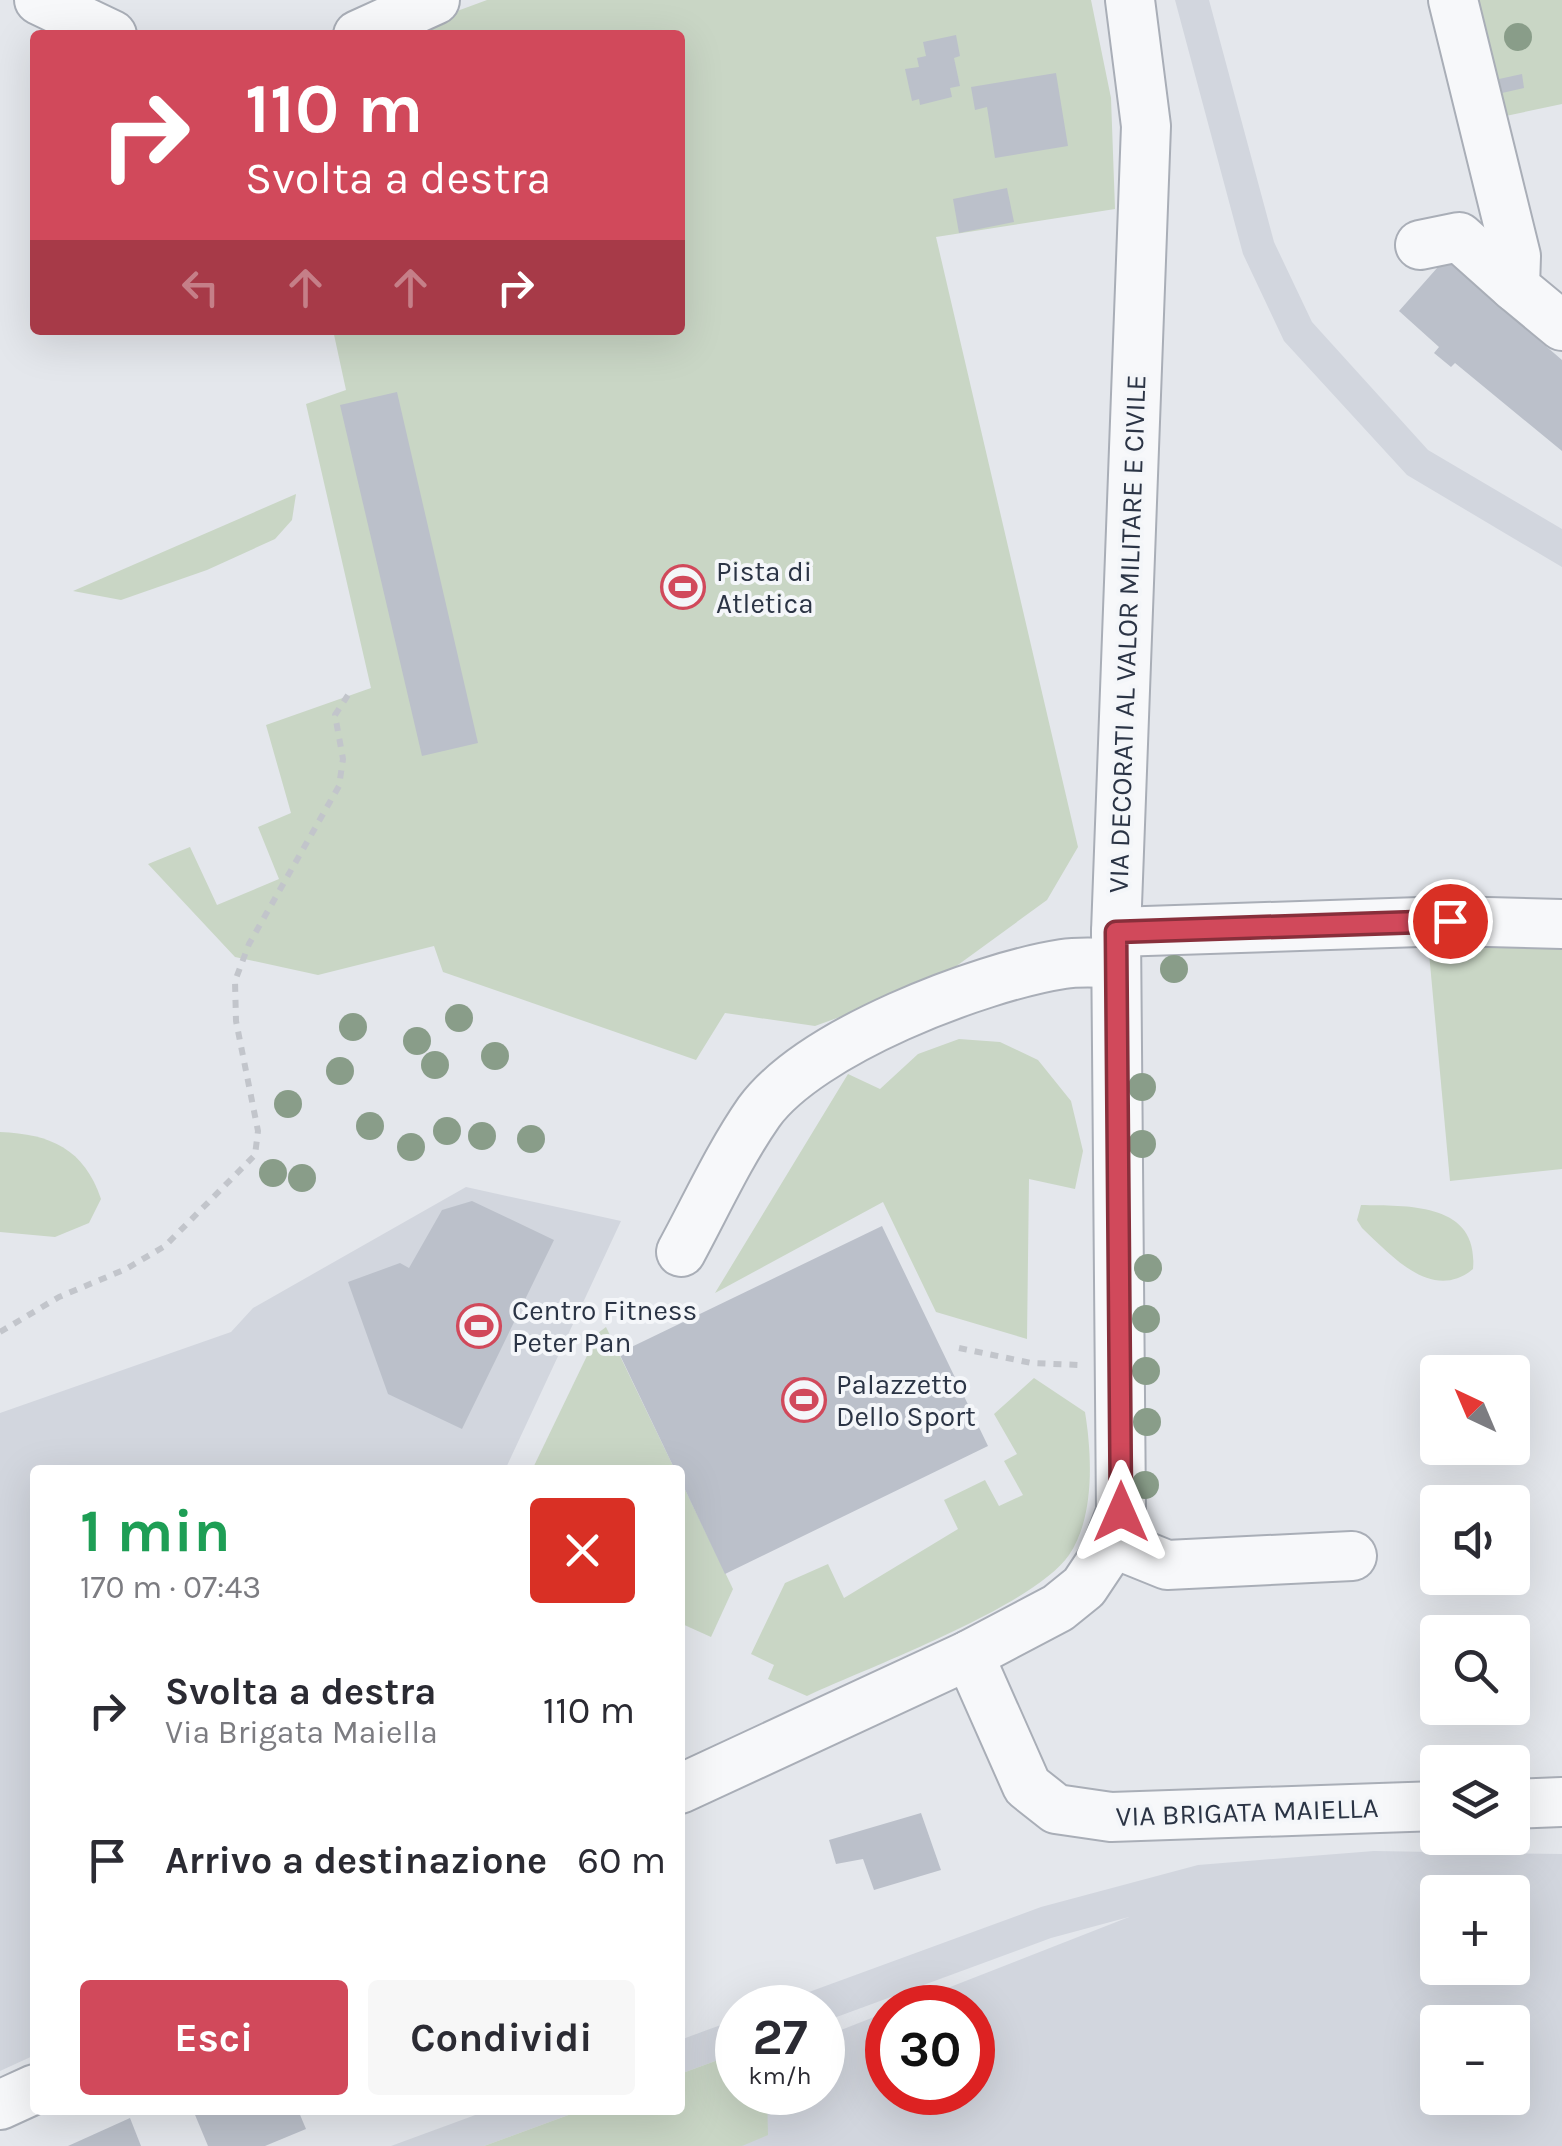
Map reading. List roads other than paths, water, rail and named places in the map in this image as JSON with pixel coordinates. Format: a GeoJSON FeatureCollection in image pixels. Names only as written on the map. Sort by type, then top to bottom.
{"type":"FeatureCollection","features":[{"type":"Feature","properties":{"kind":"street"},"geometry":{"type":"LineString","coordinates":[[39,0],[102,30]]}},
{"type":"Feature","properties":{"kind":"street"},"geometry":{"type":"LineString","coordinates":[[369,30],[435,0]]}},
{"type":"Feature","properties":{"kind":"street","name":"VIA DECORATI AL VALOR MILITARE E CIVILE"},"geometry":{"type":"LineString","coordinates":[[685,1786],[969,1656],[1058,1608],[1084,1587],[1110,1542],[1121,1512],[1116,948],[1146,126],[1130,0]]}},
{"type":"Feature","properties":{"kind":"street"},"geometry":{"type":"LineString","coordinates":[[1453,0],[1516,271]]}},
{"type":"Feature","properties":{"kind":"street"},"geometry":{"type":"LineString","coordinates":[[1420,245],[1458,237],[1516,271],[1562,326]]}},
{"type":"Feature","properties":{"kind":"street"},"geometry":{"type":"LineString","coordinates":[[681,1252],[760,1110],[838,1046],[902,1016],[1019,974],[1116,948],[1450,921],[1562,924]]}},
{"type":"Feature","properties":{"kind":"street"},"geometry":{"type":"LineString","coordinates":[[1110,1542],[1167,1565],[1352,1556]]}},
{"type":"Feature","properties":{"kind":"street","name":"VIA BRIGATA MAIELLA"},"geometry":{"type":"LineString","coordinates":[[969,1656],[1027,1786],[1056,1809],[1111,1817],[1420,1807]]}},
{"type":"Feature","properties":{"kind":"street"},"geometry":{"type":"LineString","coordinates":[[1530,1803],[1562,1802]]}},
{"type":"Feature","properties":{"kind":"street"},"geometry":{"type":"LineString","coordinates":[[0,2105],[30,2091]]}},
{"type":"Feature","properties":{"kind":"place","name":"Pista di Atletica"},"geometry":{"type":"Point","coordinates":[683,587]}},
{"type":"Feature","properties":{"kind":"place","name":"Centro Fitness Peter Pan"},"geometry":{"type":"Point","coordinates":[479,1326]}},
{"type":"Feature","properties":{"kind":"place","name":"Palazzetto Dello Sport"},"geometry":{"type":"Point","coordinates":[804,1400]}}]}
